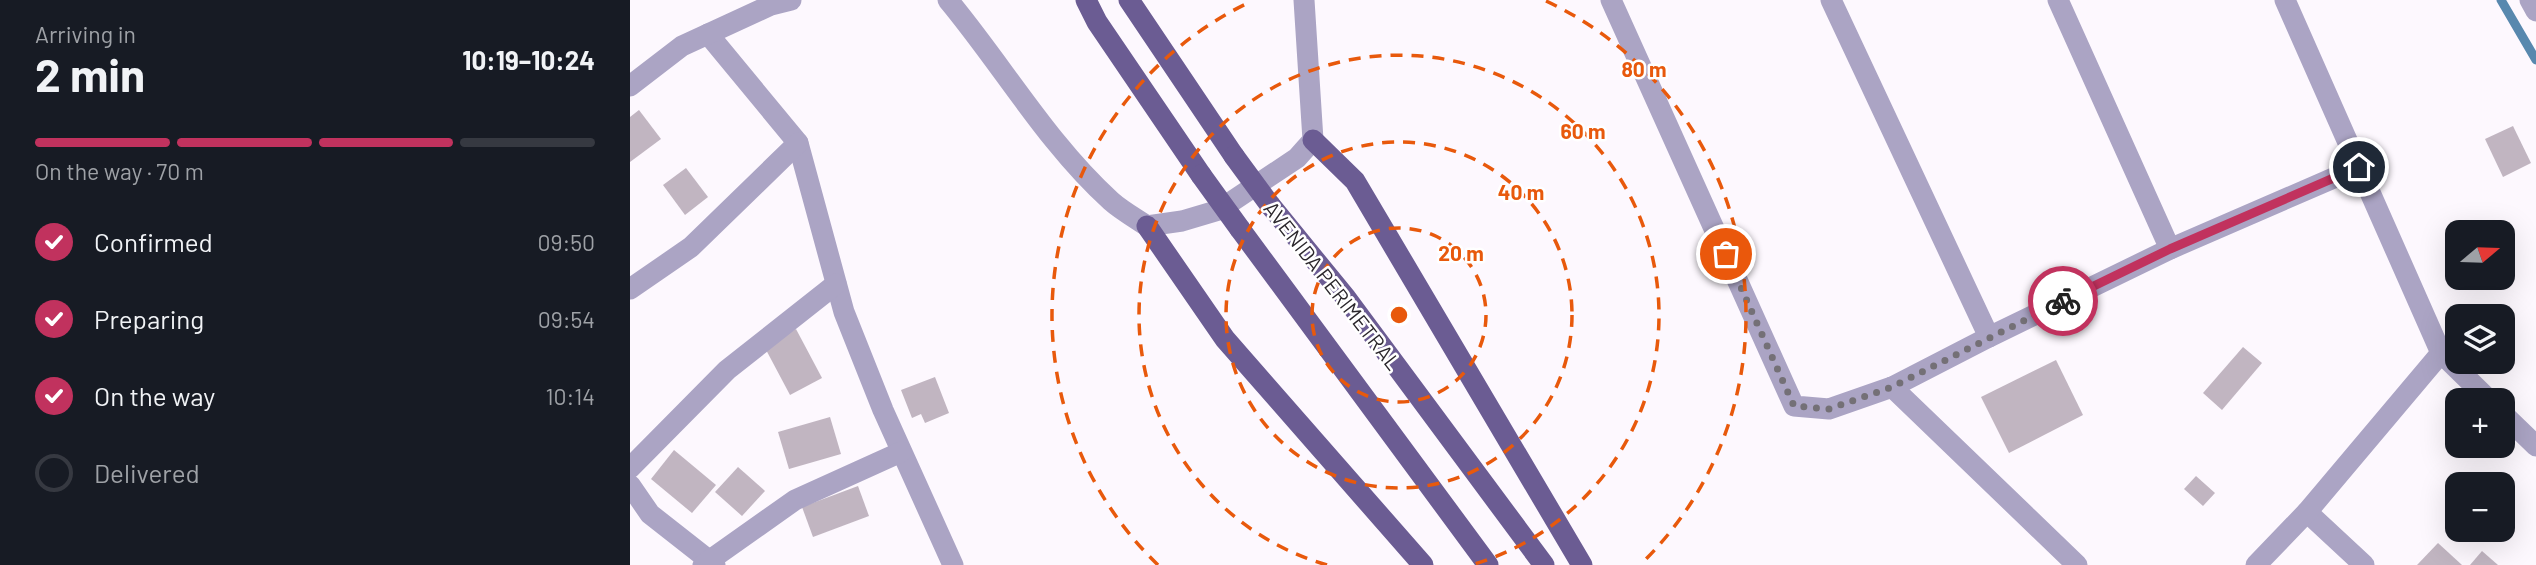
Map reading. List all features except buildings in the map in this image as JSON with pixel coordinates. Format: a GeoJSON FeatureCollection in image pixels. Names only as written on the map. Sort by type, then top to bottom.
{"type":"FeatureCollection","features":[{"type":"Feature","properties":{"kind":"main road","name":"AVENIDA PERIMETRAL"},"geometry":{"type":"LineString","coordinates":[[1086,0],[1097,22],[1201,176],[1488,565]]}},
{"type":"Feature","properties":{"kind":"main road","name":"AVENIDA PERIMETRAL"},"geometry":{"type":"LineString","coordinates":[[1129,0],[1234,156],[1346,298],[1544,565]]}},
{"type":"Feature","properties":{"kind":"main road"},"geometry":{"type":"LineString","coordinates":[[1313,140],[1355,181],[1582,565]]}},
{"type":"Feature","properties":{"kind":"main road"},"geometry":{"type":"LineString","coordinates":[[1147,226],[1225,339],[1423,565]]}},
{"type":"Feature","properties":{"kind":"street"},"geometry":{"type":"LineString","coordinates":[[630,86],[682,46],[771,5],[791,0]]}},
{"type":"Feature","properties":{"kind":"street"},"geometry":{"type":"LineString","coordinates":[[948,0],[1059,146],[1112,202],[1147,226],[1182,221],[1219,210],[1297,158],[1313,140],[1304,0]]}},
{"type":"Feature","properties":{"kind":"street"},"geometry":{"type":"LineString","coordinates":[[1611,0],[1794,406],[1829,409],[1892,387],[2170,249],[2359,167]]}},
{"type":"Feature","properties":{"kind":"street"},"geometry":{"type":"LineString","coordinates":[[1831,0],[1989,337]]}},
{"type":"Feature","properties":{"kind":"street"},"geometry":{"type":"LineString","coordinates":[[2057,0],[2170,249]]}},
{"type":"Feature","properties":{"kind":"street"},"geometry":{"type":"LineString","coordinates":[[2285,0],[2441,353],[2477,388]]}},
{"type":"Feature","properties":{"kind":"street"},"geometry":{"type":"LineString","coordinates":[[2530,0],[2536,10]]}},
{"type":"Feature","properties":{"kind":"street"},"geometry":{"type":"LineString","coordinates":[[708,34],[798,143],[844,312],[901,452],[953,565]]}},
{"type":"Feature","properties":{"kind":"street"},"geometry":{"type":"LineString","coordinates":[[630,289],[691,247],[798,143]]}},
{"type":"Feature","properties":{"kind":"street"},"geometry":{"type":"LineString","coordinates":[[630,468],[727,370],[836,284]]}},
{"type":"Feature","properties":{"kind":"street"},"geometry":{"type":"LineString","coordinates":[[2256,565],[2307,512],[2441,353]]}},
{"type":"Feature","properties":{"kind":"street"},"geometry":{"type":"LineString","coordinates":[[1892,387],[2077,565]]}},
{"type":"Feature","properties":{"kind":"street"},"geometry":{"type":"LineString","coordinates":[[2515,426],[2536,446]]}},
{"type":"Feature","properties":{"kind":"street"},"geometry":{"type":"LineString","coordinates":[[630,485],[650,514],[709,564],[796,500],[901,452]]}},
{"type":"Feature","properties":{"kind":"street"},"geometry":{"type":"LineString","coordinates":[[2307,512],[2364,565]]}},
{"type":"Feature","properties":{"kind":"waterway"},"geometry":{"type":"LineString","coordinates":[[2501,0],[2536,60]]}},
{"type":"Feature","properties":{"kind":"way so far"},"geometry":{"type":"LineString","coordinates":[[1726,254],[1794,406],[1829,409],[1892,387],[2063,301]]}},
{"type":"Feature","properties":{"kind":"route"},"geometry":{"type":"LineString","coordinates":[[2063,301],[2170,249],[2359,167]]}}]}
